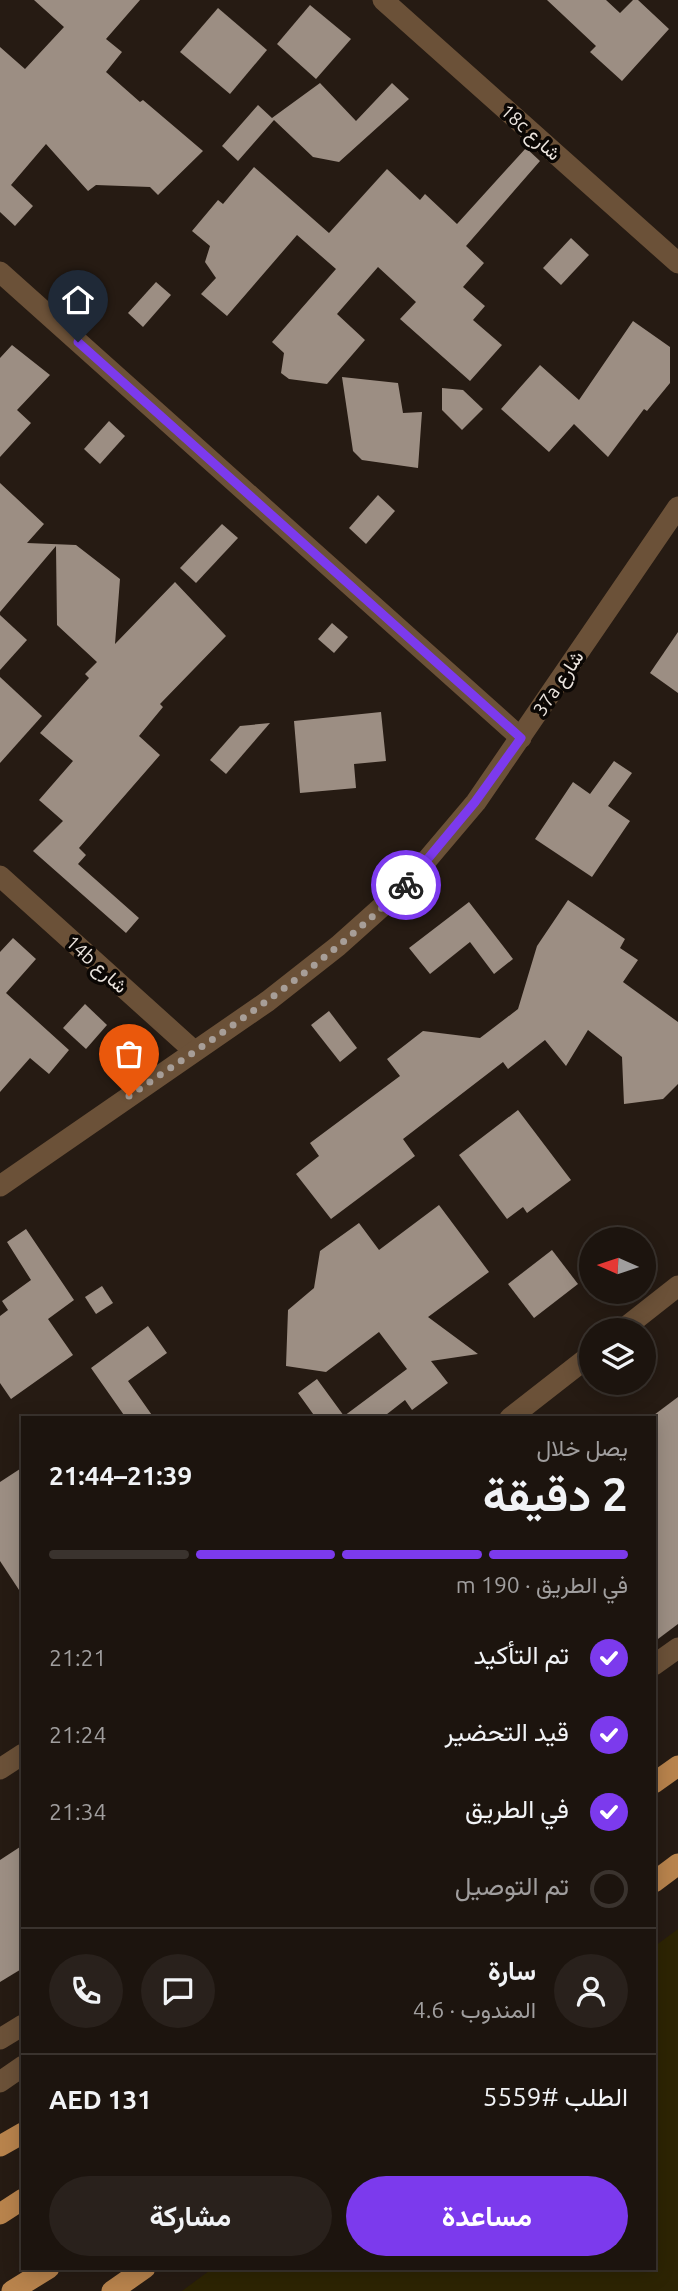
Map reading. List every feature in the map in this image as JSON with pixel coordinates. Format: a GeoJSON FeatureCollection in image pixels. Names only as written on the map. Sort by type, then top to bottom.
{"type":"FeatureCollection","features":[{"type":"Feature","properties":{"kind":"main road"},"geometry":{"type":"LineString","coordinates":[[656,1782],[678,1766]]}},
{"type":"Feature","properties":{"kind":"main road"},"geometry":{"type":"LineString","coordinates":[[656,1880],[678,1864]]}},
{"type":"Feature","properties":{"kind":"main road"},"geometry":{"type":"LineString","coordinates":[[0,2146],[21,2134]]}},
{"type":"Feature","properties":{"kind":"main road"},"geometry":{"type":"LineString","coordinates":[[0,2214],[21,2200]]}},
{"type":"Feature","properties":{"kind":"main road"},"geometry":{"type":"LineString","coordinates":[[12,2291],[46,2270]]}},
{"type":"Feature","properties":{"kind":"main road"},"geometry":{"type":"LineString","coordinates":[[113,2291],[142,2270]]}},
{"type":"Feature","properties":{"kind":"street","name":"18c شارع"},"geometry":{"type":"LineString","coordinates":[[383,0],[678,263]]}},
{"type":"Feature","properties":{"kind":"street"},"geometry":{"type":"LineString","coordinates":[[0,272],[521,738]]}},
{"type":"Feature","properties":{"kind":"street","name":"37a شارع"},"geometry":{"type":"LineString","coordinates":[[0,1186],[268,1001],[338,946],[404,887],[475,802],[678,507]]}},
{"type":"Feature","properties":{"kind":"street","name":"14b شارع"},"geometry":{"type":"LineString","coordinates":[[0,876],[194,1051]]}},
{"type":"Feature","properties":{"kind":"street"},"geometry":{"type":"LineString","coordinates":[[637,1318],[678,1286]]}},
{"type":"Feature","properties":{"kind":"street"},"geometry":{"type":"LineString","coordinates":[[513,1416],[579,1364]]}},
{"type":"Feature","properties":{"kind":"street"},"geometry":{"type":"LineString","coordinates":[[656,1664],[678,1648]]}},
{"type":"Feature","properties":{"kind":"street"},"geometry":{"type":"LineString","coordinates":[[0,1769],[21,1755]]}},
{"type":"Feature","properties":{"kind":"street"},"geometry":{"type":"LineString","coordinates":[[0,2039],[21,2026]]}},
{"type":"Feature","properties":{"kind":"street"},"geometry":{"type":"LineString","coordinates":[[0,2082],[21,2067]]}},
{"type":"Feature","properties":{"kind":"sand"},"geometry":{"type":"Polygon","coordinates":[[[678,1929],[678,2291],[182,2291],[210,2270],[656,2270],[656,1945],[678,1929]]]}},
{"type":"Feature","properties":{"kind":"building"},"geometry":{"type":"Polygon","coordinates":[[[34,0],[140,0],[106,39],[122,52],[106,72],[203,151],[158,195],[150,187],[96,185],[88,191],[46,144],[11,185],[33,206],[15,226],[0,212],[0,47],[25,69],[64,27],[34,0]]]}},
{"type":"Feature","properties":{"kind":"building"},"geometry":{"type":"Polygon","coordinates":[[[547,0],[606,0],[620,13],[633,0],[638,0],[669,29],[622,81],[590,52],[596,46],[547,0]]]}},
{"type":"Feature","properties":{"kind":"building"},"geometry":{"type":"Polygon","coordinates":[[[310,5],[351,39],[316,79],[277,44],[310,5]]]}},
{"type":"Feature","properties":{"kind":"building"},"geometry":{"type":"Polygon","coordinates":[[[218,8],[267,50],[230,94],[180,52],[218,8]]]}},
{"type":"Feature","properties":{"kind":"building"},"geometry":{"type":"Polygon","coordinates":[[[320,83],[356,121],[392,83],[409,99],[339,162],[313,157],[274,120],[238,161],[222,146],[258,105],[272,118],[320,83]]]}},
{"type":"Feature","properties":{"kind":"building"},"geometry":{"type":"Polygon","coordinates":[[[526,148],[540,161],[466,246],[484,263],[463,287],[485,306],[473,320],[502,345],[470,381],[400,319],[416,302],[378,267],[337,314],[365,340],[327,384],[289,379],[281,373],[284,353],[272,342],[336,269],[297,235],[227,316],[201,294],[216,278],[205,262],[210,246],[192,231],[218,200],[223,204],[254,167],[329,233],[387,169],[420,200],[425,194],[457,224],[526,148]]]}},
{"type":"Feature","properties":{"kind":"building"},"geometry":{"type":"Polygon","coordinates":[[[571,238],[589,255],[561,285],[543,268],[571,238]]]}},
{"type":"Feature","properties":{"kind":"building"},"geometry":{"type":"Polygon","coordinates":[[[156,282],[171,295],[143,327],[128,313],[156,282]]]}},
{"type":"Feature","properties":{"kind":"building"},"geometry":{"type":"Polygon","coordinates":[[[633,321],[670,347],[670,383],[647,411],[644,409],[608,457],[574,424],[549,452],[501,409],[540,365],[579,400],[633,321]]]}},
{"type":"Feature","properties":{"kind":"building"},"geometry":{"type":"Polygon","coordinates":[[[12,345],[50,375],[17,410],[31,423],[0,457],[0,358],[12,345]]]}},
{"type":"Feature","properties":{"kind":"building"},"geometry":{"type":"Polygon","coordinates":[[[342,377],[398,383],[403,413],[422,412],[418,468],[362,460],[353,451],[342,377]]]}},
{"type":"Feature","properties":{"kind":"building"},"geometry":{"type":"Polygon","coordinates":[[[442,388],[463,390],[483,409],[462,430],[442,410],[442,388]]]}},
{"type":"Feature","properties":{"kind":"building"},"geometry":{"type":"Polygon","coordinates":[[[109,421],[125,436],[100,464],[84,449],[109,421]]]}},
{"type":"Feature","properties":{"kind":"building"},"geometry":{"type":"Polygon","coordinates":[[[0,483],[44,524],[27,543],[76,545],[120,579],[115,644],[175,582],[226,636],[160,704],[163,707],[139,736],[160,755],[79,848],[86,855],[78,864],[139,918],[126,933],[33,851],[63,821],[39,800],[73,761],[40,733],[89,678],[85,674],[97,662],[57,625],[56,546],[0,612],[0,483]]]}},
{"type":"Feature","properties":{"kind":"building"},"geometry":{"type":"Polygon","coordinates":[[[378,495],[395,511],[366,544],[349,528],[378,495]]]}},
{"type":"Feature","properties":{"kind":"building"},"geometry":{"type":"Polygon","coordinates":[[[222,524],[238,538],[196,583],[180,568],[222,524]]]}},
{"type":"Feature","properties":{"kind":"building"},"geometry":{"type":"Polygon","coordinates":[[[0,615],[27,640],[0,670],[0,615]]]}},
{"type":"Feature","properties":{"kind":"building"},"geometry":{"type":"Polygon","coordinates":[[[332,623],[348,637],[334,653],[318,639],[332,623]]]}},
{"type":"Feature","properties":{"kind":"building"},"geometry":{"type":"Polygon","coordinates":[[[678,632],[678,693],[650,673],[678,632]]]}},
{"type":"Feature","properties":{"kind":"building"},"geometry":{"type":"Polygon","coordinates":[[[0,677],[42,716],[0,763],[0,677]]]}},
{"type":"Feature","properties":{"kind":"building"},"geometry":{"type":"Polygon","coordinates":[[[381,712],[386,761],[354,764],[356,788],[300,793],[294,721],[381,712]]]}},
{"type":"Feature","properties":{"kind":"building"},"geometry":{"type":"Polygon","coordinates":[[[270,723],[226,774],[210,760],[240,726],[270,723]]]}},
{"type":"Feature","properties":{"kind":"building"},"geometry":{"type":"Polygon","coordinates":[[[614,761],[632,773],[608,806],[630,821],[592,877],[535,839],[573,782],[590,794],[614,761]]]}},
{"type":"Feature","properties":{"kind":"building"},"geometry":{"type":"Polygon","coordinates":[[[568,900],[625,939],[620,948],[638,960],[623,982],[678,1022],[678,1084],[663,1099],[624,1104],[622,1057],[588,1030],[566,1066],[545,1040],[508,1069],[503,1062],[403,1139],[415,1156],[331,1219],[296,1174],[319,1156],[310,1143],[400,1076],[387,1059],[423,1031],[480,1038],[518,1009],[537,946],[568,900]]]}},
{"type":"Feature","properties":{"kind":"building"},"geometry":{"type":"Polygon","coordinates":[[[469,902],[513,959],[494,974],[470,942],[430,974],[409,948],[469,902]]]}},
{"type":"Feature","properties":{"kind":"building"},"geometry":{"type":"Polygon","coordinates":[[[13,938],[36,959],[6,993],[69,1050],[49,1074],[30,1058],[0,1092],[0,952],[13,938]]]}},
{"type":"Feature","properties":{"kind":"building"},"geometry":{"type":"Polygon","coordinates":[[[85,1004],[107,1025],[86,1049],[63,1028],[85,1004]]]}},
{"type":"Feature","properties":{"kind":"building"},"geometry":{"type":"Polygon","coordinates":[[[329,1011],[357,1048],[340,1062],[311,1025],[329,1011]]]}},
{"type":"Feature","properties":{"kind":"building"},"geometry":{"type":"Polygon","coordinates":[[[518,1110],[571,1180],[527,1213],[523,1207],[507,1219],[459,1155],[518,1110]]]}},
{"type":"Feature","properties":{"kind":"building"},"geometry":{"type":"Polygon","coordinates":[[[439,1205],[489,1272],[428,1317],[478,1354],[431,1361],[448,1383],[412,1410],[405,1400],[385,1416],[344,1416],[407,1369],[379,1332],[326,1372],[286,1366],[288,1310],[314,1288],[320,1251],[359,1223],[379,1250],[439,1205]]]}},
{"type":"Feature","properties":{"kind":"building"},"geometry":{"type":"Polygon","coordinates":[[[26,1229],[74,1300],[48,1319],[73,1355],[11,1399],[0,1383],[0,1316],[8,1310],[2,1301],[31,1280],[7,1242],[26,1229]]]}},
{"type":"Feature","properties":{"kind":"building"},"geometry":{"type":"Polygon","coordinates":[[[552,1250],[578,1284],[534,1318],[508,1284],[552,1250]]]}},
{"type":"Feature","properties":{"kind":"building"},"geometry":{"type":"Polygon","coordinates":[[[102,1286],[113,1303],[96,1314],[85,1297],[102,1286]]]}},
{"type":"Feature","properties":{"kind":"building"},"geometry":{"type":"Polygon","coordinates":[[[148,1326],[167,1353],[128,1381],[153,1416],[125,1416],[91,1368],[148,1326]]]}},
{"type":"Feature","properties":{"kind":"building"},"geometry":{"type":"Polygon","coordinates":[[[317,1379],[344,1416],[315,1416],[298,1393],[317,1379]]]}},
{"type":"Feature","properties":{"kind":"building"},"geometry":{"type":"Polygon","coordinates":[[[678,1397],[678,1624],[656,1640],[656,1416],[654,1415],[678,1397]]]}},
{"type":"Feature","properties":{"kind":"building"},"geometry":{"type":"Polygon","coordinates":[[[21,1468],[21,1593],[0,1561],[0,1482],[21,1468]]]}},
{"type":"Feature","properties":{"kind":"building"},"geometry":{"type":"Polygon","coordinates":[[[21,1846],[21,1969],[0,1982],[0,1860],[21,1846]]]}},
{"type":"Feature","properties":{"kind":"way so far"},"geometry":{"type":"LineString","coordinates":[[129,1096],[268,1001],[338,946],[406,885]]}},
{"type":"Feature","properties":{"kind":"route"},"geometry":{"type":"LineString","coordinates":[[78,342],[521,738],[475,802],[406,885]]}}]}
